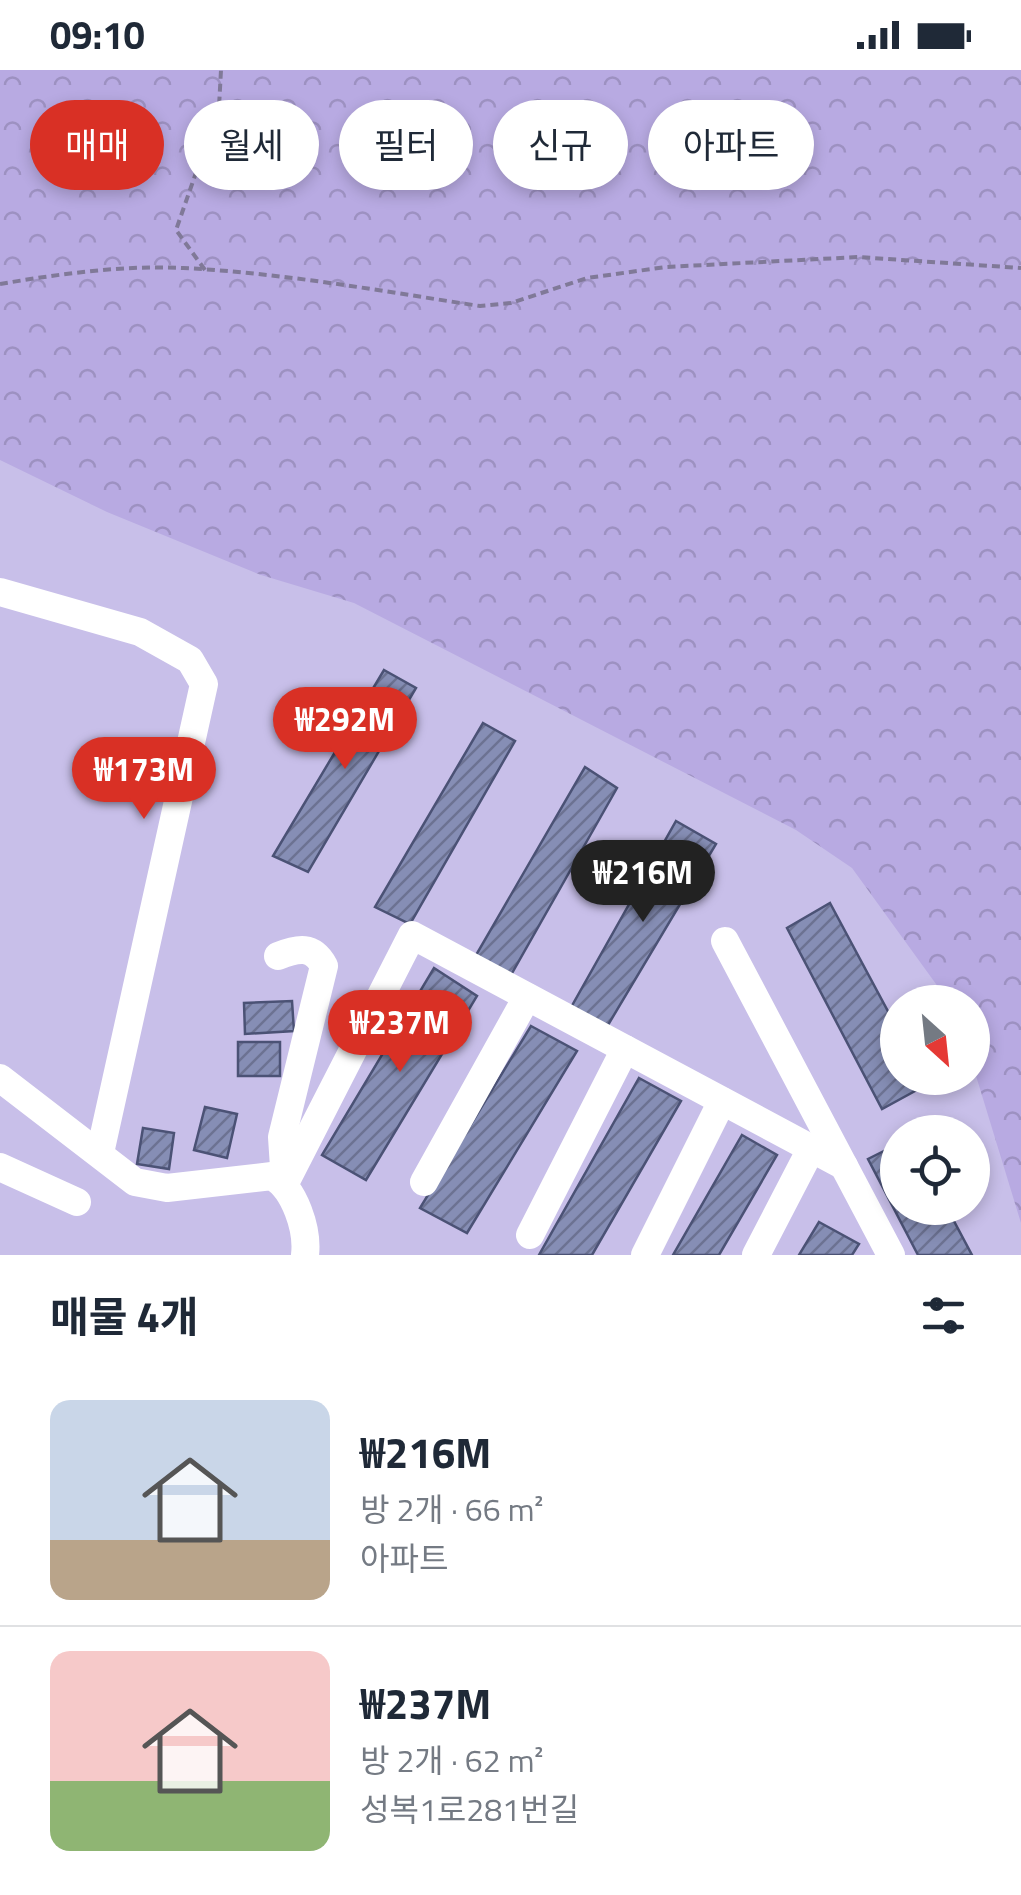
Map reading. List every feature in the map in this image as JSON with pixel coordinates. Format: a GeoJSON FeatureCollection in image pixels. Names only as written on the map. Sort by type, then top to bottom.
{"type":"FeatureCollection","features":[{"type":"Feature","properties":{"kind":"street"},"geometry":{"type":"LineString","coordinates":[[0,592],[140,632],[190,660],[204,684],[100,1153]]}},
{"type":"Feature","properties":{"kind":"street"},"geometry":{"type":"LineString","coordinates":[[285,1183],[412,935],[844,1166]]}},
{"type":"Feature","properties":{"kind":"street"},"geometry":{"type":"LineString","coordinates":[[724,942],[888,1253]]}},
{"type":"Feature","properties":{"kind":"street"},"geometry":{"type":"LineString","coordinates":[[278,956],[297,949],[309,950],[320,957],[324,966],[282,1137],[285,1183],[300,1220],[306,1253]]}},
{"type":"Feature","properties":{"kind":"street"},"geometry":{"type":"LineString","coordinates":[[424,1182],[526,996]]}},
{"type":"Feature","properties":{"kind":"street"},"geometry":{"type":"LineString","coordinates":[[530,1235],[626,1049]]}},
{"type":"Feature","properties":{"kind":"street"},"geometry":{"type":"LineString","coordinates":[[0,1078],[135,1182],[167,1188],[272,1176],[285,1183]]}},
{"type":"Feature","properties":{"kind":"street"},"geometry":{"type":"LineString","coordinates":[[645,1255],[722,1101]]}},
{"type":"Feature","properties":{"kind":"street"},"geometry":{"type":"LineString","coordinates":[[756,1255],[811,1148]]}},
{"type":"Feature","properties":{"kind":"street"},"geometry":{"type":"LineString","coordinates":[[0,1167],[77,1202]]}},
{"type":"Feature","properties":{"kind":"path"},"geometry":{"type":"LineString","coordinates":[[205,270],[176,230],[219,107],[221,70]]}},
{"type":"Feature","properties":{"kind":"path"},"geometry":{"type":"LineString","coordinates":[[0,284],[60,274],[180,268],[257,273],[480,306],[511,303],[588,278],[666,267],[858,257],[1021,268]]}},
{"type":"Feature","properties":{"kind":"green space"},"geometry":{"type":"Polygon","coordinates":[[[0,70],[1021,70],[1021,1223],[982,1095],[990,1095],[990,985],[937,985],[852,868],[796,830],[354,603],[261,575],[107,512],[0,460],[0,70]]]}},
{"type":"Feature","properties":{"kind":"building"},"geometry":{"type":"Polygon","coordinates":[[[384,670],[416,688],[308,872],[273,856],[384,670]]]}},
{"type":"Feature","properties":{"kind":"building"},"geometry":{"type":"Polygon","coordinates":[[[483,723],[515,741],[410,924],[375,907],[483,723]]]}},
{"type":"Feature","properties":{"kind":"building"},"geometry":{"type":"Polygon","coordinates":[[[585,767],[617,788],[507,982],[472,962],[585,767]]]}},
{"type":"Feature","properties":{"kind":"building"},"geometry":{"type":"Polygon","coordinates":[[[676,821],[716,844],[605,1030],[569,1011],[676,821]]]}},
{"type":"Feature","properties":{"kind":"building"},"geometry":{"type":"Polygon","coordinates":[[[830,903],[880,996],[880,1095],[908,1095],[882,1109],[787,928],[830,903]]]}},
{"type":"Feature","properties":{"kind":"building"},"geometry":{"type":"Polygon","coordinates":[[[434,968],[477,996],[366,1180],[322,1155],[434,968]]]}},
{"type":"Feature","properties":{"kind":"building"},"geometry":{"type":"Polygon","coordinates":[[[292,1001],[294,1031],[245,1034],[244,1003],[292,1001]]]}},
{"type":"Feature","properties":{"kind":"building"},"geometry":{"type":"Polygon","coordinates":[[[531,1026],[577,1051],[467,1233],[420,1208],[531,1026]]]}},
{"type":"Feature","properties":{"kind":"building"},"geometry":{"type":"Polygon","coordinates":[[[238,1042],[280,1042],[280,1076],[238,1076],[238,1042]]]}},
{"type":"Feature","properties":{"kind":"building"},"geometry":{"type":"Polygon","coordinates":[[[639,1078],[681,1101],[592,1255],[539,1255],[639,1078]]]}},
{"type":"Feature","properties":{"kind":"building"},"geometry":{"type":"Polygon","coordinates":[[[205,1107],[237,1114],[227,1158],[194,1150],[205,1107]]]}},
{"type":"Feature","properties":{"kind":"building"},"geometry":{"type":"Polygon","coordinates":[[[143,1128],[174,1133],[169,1169],[137,1164],[143,1128]]]}},
{"type":"Feature","properties":{"kind":"building"},"geometry":{"type":"Polygon","coordinates":[[[742,1135],[777,1155],[719,1255],[673,1255],[742,1135]]]}},
{"type":"Feature","properties":{"kind":"building"},"geometry":{"type":"Polygon","coordinates":[[[880,1153],[880,1182],[868,1159],[880,1153]]]}},
{"type":"Feature","properties":{"kind":"building"},"geometry":{"type":"Polygon","coordinates":[[[819,1222],[859,1244],[852,1255],[799,1255],[819,1222]]]}},
{"type":"Feature","properties":{"kind":"building"},"geometry":{"type":"Polygon","coordinates":[[[902,1225],[956,1225],[972,1255],[918,1255],[902,1225]]]}}]}
